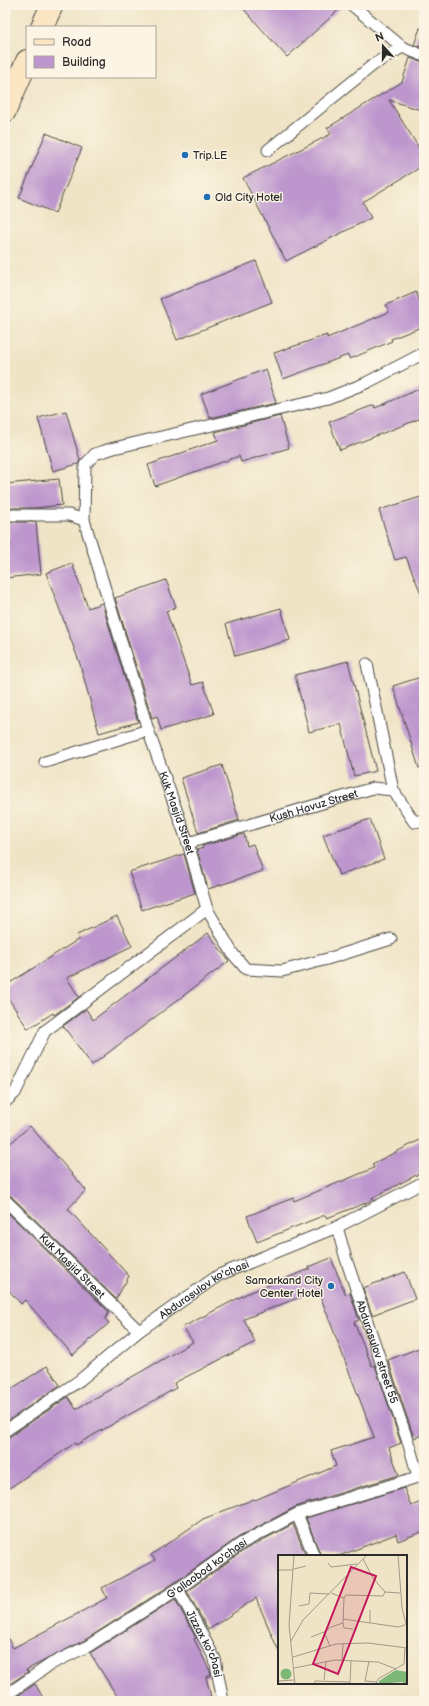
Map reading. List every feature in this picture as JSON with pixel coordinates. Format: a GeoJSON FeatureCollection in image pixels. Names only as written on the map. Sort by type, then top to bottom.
{"type":"FeatureCollection","features":[{"type":"Feature","properties":{"kind":"main road"},"geometry":{"type":"LineString","coordinates":[[42,26],[52,5]]}},
{"type":"Feature","properties":{"kind":"main road"},"geometry":{"type":"LineString","coordinates":[[5,111],[26,63]]}},
{"type":"Feature","properties":{"kind":"lane"},"geometry":{"type":"LineString","coordinates":[[352,5],[402,47],[424,56]]}},
{"type":"Feature","properties":{"kind":"lane"},"geometry":{"type":"LineString","coordinates":[[268,150],[373,65],[402,47]]}},
{"type":"Feature","properties":{"kind":"lane","name":"Kuk Masjid Street"},"geometry":{"type":"LineString","coordinates":[[391,939],[282,971],[246,969],[233,954],[207,909],[188,843],[148,730],[84,520],[85,465],[95,454],[114,448],[328,398],[366,383],[424,353]]}},
{"type":"Feature","properties":{"kind":"lane"},"geometry":{"type":"LineString","coordinates":[[5,515],[69,515],[84,520]]}},
{"type":"Feature","properties":{"kind":"lane"},"geometry":{"type":"LineString","coordinates":[[367,664],[393,790],[414,822],[424,820]]}},
{"type":"Feature","properties":{"kind":"lane"},"geometry":{"type":"LineString","coordinates":[[45,762],[148,730]]}},
{"type":"Feature","properties":{"kind":"lane","name":"Kush Havuz Street"},"geometry":{"type":"LineString","coordinates":[[188,843],[373,788],[393,790]]}},
{"type":"Feature","properties":{"kind":"lane"},"geometry":{"type":"LineString","coordinates":[[5,1102],[15,1093],[45,1031],[207,909]]}},
{"type":"Feature","properties":{"kind":"lane","name":"Abdurasulov ko'chasi"},"geometry":{"type":"LineString","coordinates":[[5,1431],[80,1380],[139,1331],[220,1275],[336,1227],[424,1182]]}},
{"type":"Feature","properties":{"kind":"lane","name":"Kuk Masjid Street"},"geometry":{"type":"LineString","coordinates":[[5,1200],[139,1331]]}},
{"type":"Feature","properties":{"kind":"lane","name":"Abdurasulov street 55"},"geometry":{"type":"LineString","coordinates":[[336,1227],[409,1445],[421,1476]]}},
{"type":"Feature","properties":{"kind":"lane","name":"G'allaobod ko'chasi"},"geometry":{"type":"LineString","coordinates":[[5,1696],[51,1664],[88,1646],[178,1589],[242,1543],[297,1514],[421,1476]]}},
{"type":"Feature","properties":{"kind":"lane"},"geometry":{"type":"LineString","coordinates":[[297,1514],[314,1555]]}},
{"type":"Feature","properties":{"kind":"lane","name":"Jizzax ko'chasi"},"geometry":{"type":"LineString","coordinates":[[178,1589],[215,1659],[222,1701]]}},
{"type":"Feature","properties":{"kind":"building"},"geometry":{"type":"Polygon","coordinates":[[[240,5],[344,5],[287,57],[240,5]]]}},
{"type":"Feature","properties":{"kind":"building"},"geometry":{"type":"Polygon","coordinates":[[[420,28],[424,28],[424,48],[414,45],[420,28]]]}},
{"type":"Feature","properties":{"kind":"building"},"geometry":{"type":"Polygon","coordinates":[[[410,58],[424,63],[424,111],[389,100],[424,156],[424,165],[363,202],[371,218],[286,261],[243,178],[331,134],[327,128],[402,82],[410,58]]]}},
{"type":"Feature","properties":{"kind":"building"},"geometry":{"type":"Polygon","coordinates":[[[46,133],[82,148],[55,213],[19,198],[46,133]]]}},
{"type":"Feature","properties":{"kind":"building"},"geometry":{"type":"Polygon","coordinates":[[[256,261],[272,302],[177,340],[160,299],[256,261]]]}},
{"type":"Feature","properties":{"kind":"building"},"geometry":{"type":"Polygon","coordinates":[[[416,292],[424,311],[424,326],[391,339],[392,341],[350,359],[348,355],[283,379],[274,353],[327,335],[327,338],[389,312],[386,305],[416,292]]]}},
{"type":"Feature","properties":{"kind":"building"},"geometry":{"type":"Polygon","coordinates":[[[266,369],[276,403],[210,418],[201,394],[266,369]]]}},
{"type":"Feature","properties":{"kind":"building"},"geometry":{"type":"Polygon","coordinates":[[[424,387],[424,417],[340,450],[329,422],[374,405],[375,408],[424,387]]]}},
{"type":"Feature","properties":{"kind":"building"},"geometry":{"type":"Polygon","coordinates":[[[66,411],[80,460],[78,464],[53,471],[38,418],[66,411]]]}},
{"type":"Feature","properties":{"kind":"building"},"geometry":{"type":"Polygon","coordinates":[[[280,416],[289,448],[241,462],[239,456],[155,486],[148,465],[218,440],[215,432],[280,416]]]}},
{"type":"Feature","properties":{"kind":"building"},"geometry":{"type":"Polygon","coordinates":[[[59,479],[62,505],[35,508],[6,508],[5,484],[59,479]]]}},
{"type":"Feature","properties":{"kind":"building"},"geometry":{"type":"Polygon","coordinates":[[[424,496],[423,598],[406,557],[395,560],[379,510],[424,496]]]}},
{"type":"Feature","properties":{"kind":"building"},"geometry":{"type":"Polygon","coordinates":[[[8,522],[36,522],[41,574],[5,578],[5,538],[9,537],[8,522]]]}},
{"type":"Feature","properties":{"kind":"building"},"geometry":{"type":"Polygon","coordinates":[[[72,563],[88,608],[102,603],[138,722],[99,733],[80,664],[46,573],[72,563]]]}},
{"type":"Feature","properties":{"kind":"building"},"geometry":{"type":"Polygon","coordinates":[[[166,580],[176,607],[166,611],[192,685],[203,682],[214,714],[161,730],[157,716],[152,718],[115,598],[166,580]]]}},
{"type":"Feature","properties":{"kind":"building"},"geometry":{"type":"Polygon","coordinates":[[[281,608],[290,640],[235,656],[226,624],[281,608]]]}},
{"type":"Feature","properties":{"kind":"building"},"geometry":{"type":"Polygon","coordinates":[[[348,661],[376,771],[354,776],[341,724],[309,732],[295,675],[348,661]]]}},
{"type":"Feature","properties":{"kind":"building"},"geometry":{"type":"Polygon","coordinates":[[[424,676],[424,767],[419,768],[393,686],[424,676]]]}},
{"type":"Feature","properties":{"kind":"building"},"geometry":{"type":"Polygon","coordinates":[[[222,765],[239,820],[198,833],[181,778],[222,765]]]}},
{"type":"Feature","properties":{"kind":"building"},"geometry":{"type":"Polygon","coordinates":[[[370,819],[384,859],[339,875],[323,835],[370,819]]]}},
{"type":"Feature","properties":{"kind":"building"},"geometry":{"type":"Polygon","coordinates":[[[244,834],[247,846],[253,844],[263,871],[208,889],[197,850],[203,848],[202,846],[244,834]]]}},
{"type":"Feature","properties":{"kind":"building"},"geometry":{"type":"Polygon","coordinates":[[[184,854],[195,893],[142,910],[129,872],[184,854]]]}},
{"type":"Feature","properties":{"kind":"building"},"geometry":{"type":"Polygon","coordinates":[[[117,916],[132,946],[67,978],[79,997],[54,1015],[53,1013],[28,1029],[5,993],[5,986],[79,939],[77,935],[117,916]]]}},
{"type":"Feature","properties":{"kind":"building"},"geometry":{"type":"Polygon","coordinates":[[[208,933],[229,961],[92,1065],[63,1026],[86,1009],[93,1020],[208,933]]]}},
{"type":"Feature","properties":{"kind":"building"},"geometry":{"type":"Polygon","coordinates":[[[30,1126],[86,1190],[68,1209],[129,1276],[116,1299],[10,1195],[5,1193],[5,1148],[30,1126]]]}},
{"type":"Feature","properties":{"kind":"building"},"geometry":{"type":"Polygon","coordinates":[[[424,1138],[424,1171],[372,1198],[373,1200],[327,1218],[325,1215],[257,1242],[247,1216],[293,1198],[294,1201],[374,1168],[372,1164],[424,1138]]]}},
{"type":"Feature","properties":{"kind":"building"},"geometry":{"type":"Polygon","coordinates":[[[5,1210],[109,1312],[105,1319],[109,1323],[73,1355],[25,1300],[21,1304],[5,1286],[5,1210]]]}},
{"type":"Feature","properties":{"kind":"building"},"geometry":{"type":"Polygon","coordinates":[[[331,1258],[346,1295],[350,1293],[359,1320],[354,1322],[372,1366],[375,1365],[401,1443],[389,1448],[399,1475],[295,1507],[239,1537],[174,1583],[85,1640],[26,1670],[28,1672],[5,1687],[5,1633],[13,1648],[107,1598],[102,1588],[155,1560],[151,1555],[203,1519],[254,1499],[255,1500],[336,1466],[331,1451],[374,1437],[318,1290],[244,1319],[255,1342],[174,1383],[176,1388],[76,1445],[75,1443],[5,1491],[5,1438],[9,1437],[68,1397],[76,1409],[193,1342],[183,1327],[246,1294],[310,1269],[309,1267],[331,1258]]]}},
{"type":"Feature","properties":{"kind":"building"},"geometry":{"type":"Polygon","coordinates":[[[405,1272],[415,1299],[372,1315],[363,1288],[405,1272]]]}},
{"type":"Feature","properties":{"kind":"building"},"geometry":{"type":"Polygon","coordinates":[[[424,1346],[424,1434],[414,1438],[388,1360],[424,1346]]]}},
{"type":"Feature","properties":{"kind":"building"},"geometry":{"type":"Polygon","coordinates":[[[47,1366],[60,1385],[5,1423],[5,1393],[47,1366]]]}},
{"type":"Feature","properties":{"kind":"building"},"geometry":{"type":"Polygon","coordinates":[[[404,1488],[411,1506],[424,1501],[424,1531],[398,1541],[396,1534],[342,1555],[321,1555],[306,1518],[404,1488]]]}},
{"type":"Feature","properties":{"kind":"building"},"geometry":{"type":"Polygon","coordinates":[[[293,1524],[306,1555],[278,1555],[278,1650],[256,1598],[208,1630],[187,1591],[246,1549],[293,1524]]]}},
{"type":"Feature","properties":{"kind":"building"},"geometry":{"type":"Polygon","coordinates":[[[175,1599],[196,1638],[194,1639],[210,1671],[211,1675],[206,1677],[212,1701],[120,1701],[90,1653],[175,1599]]]}},
{"type":"Feature","properties":{"kind":"building"},"geometry":{"type":"Polygon","coordinates":[[[35,1684],[45,1701],[10,1701],[35,1684]]]}},
{"type":"Feature","properties":{"kind":"place","name":"Trip.LE"},"geometry":{"type":"Point","coordinates":[185,155]}},
{"type":"Feature","properties":{"kind":"place","name":"Old City Hotel"},"geometry":{"type":"Point","coordinates":[207,197]}},
{"type":"Feature","properties":{"kind":"place","name":"Samarkand City Center Hotel"},"geometry":{"type":"Point","coordinates":[331,1286]}}]}
